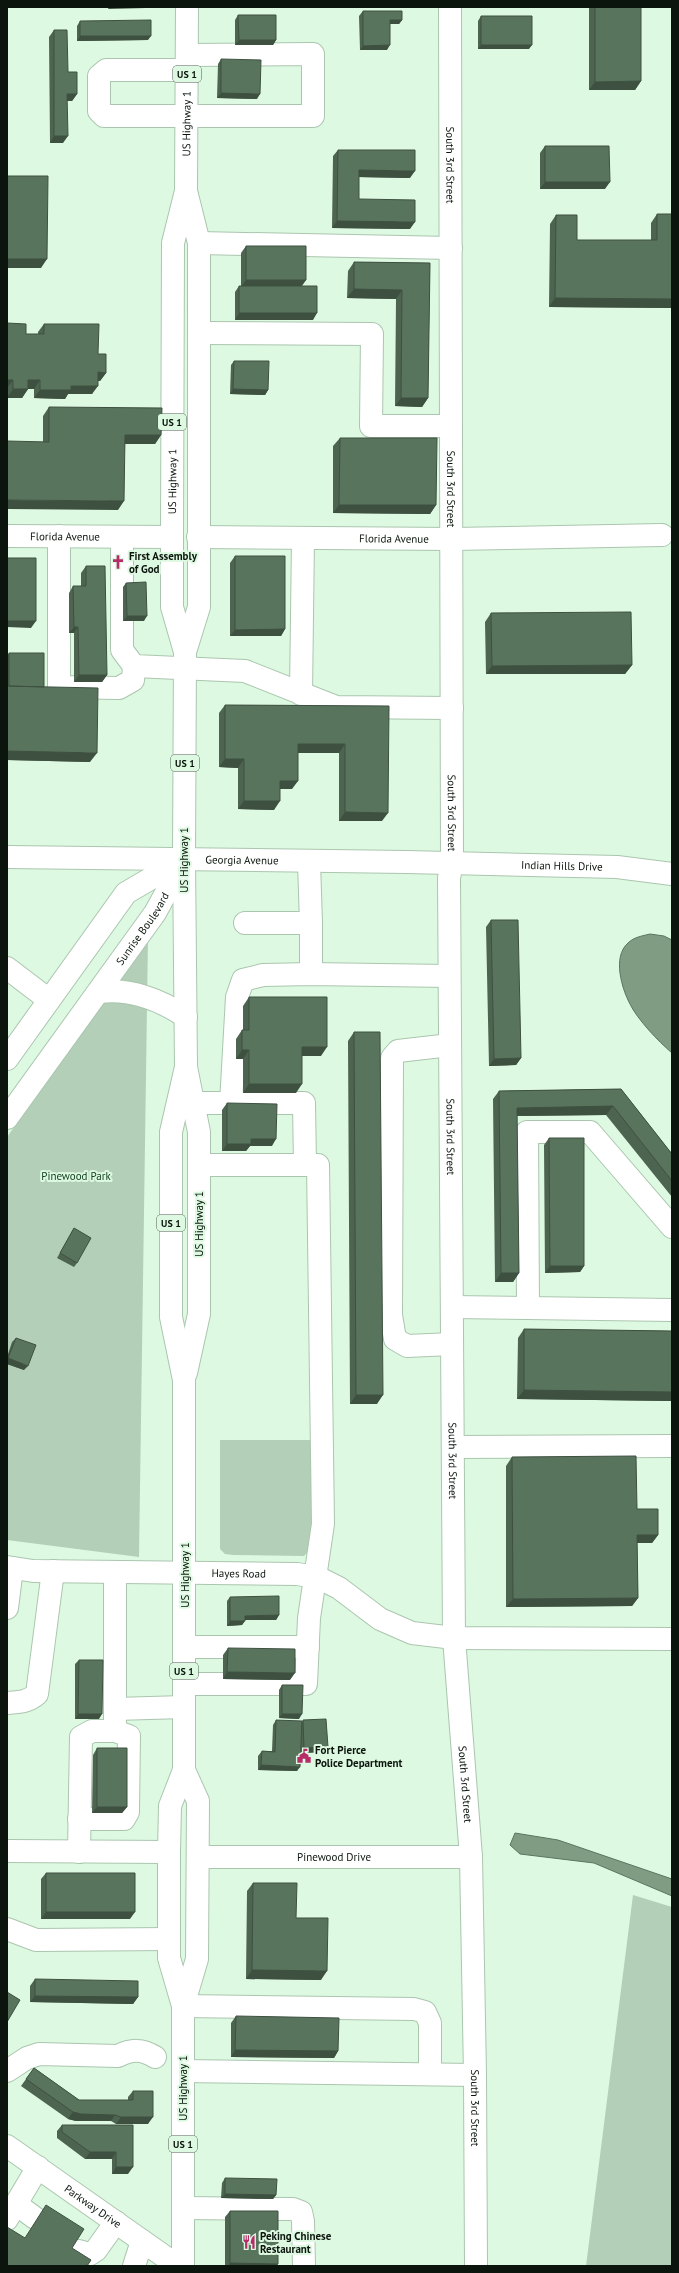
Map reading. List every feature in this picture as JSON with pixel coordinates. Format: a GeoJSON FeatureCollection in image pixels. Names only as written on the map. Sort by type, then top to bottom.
{"type":"FeatureCollection","features":[{"type":"Feature","properties":{"kind":"street","name":"US Highway 1"},"geometry":{"type":"LineString","coordinates":[[184,1380],[199,1314],[199,1132],[186,1067],[184,859],[186,660],[199,606],[199,243],[186,192],[187,7]]}},
{"type":"Feature","properties":{"kind":"street","name":"South 3rd Street"},"geometry":{"type":"LineString","coordinates":[[450,7],[452,863],[449,878],[449,976],[454,1638],[471,1857],[475,2074],[476,2266]]}},
{"type":"Feature","properties":{"kind":"street"},"geometry":{"type":"LineString","coordinates":[[313,54],[313,116],[104,116],[99,111],[99,76],[106,70],[187,62],[313,54]]}},
{"type":"Feature","properties":{"kind":"street","name":"US Highway 1"},"geometry":{"type":"LineString","coordinates":[[186,192],[173,243],[172,537],[172,607],[186,660]]}},
{"type":"Feature","properties":{"kind":"street"},"geometry":{"type":"LineString","coordinates":[[199,243],[451,248]]}},
{"type":"Feature","properties":{"kind":"street"},"geometry":{"type":"LineString","coordinates":[[199,333],[372,334],[371,426],[451,426]]}},
{"type":"Feature","properties":{"kind":"street","name":"Florida Avenue"},"geometry":{"type":"LineString","coordinates":[[198,537],[452,539],[662,535]]}},
{"type":"Feature","properties":{"kind":"street","name":"Florida Avenue"},"geometry":{"type":"LineString","coordinates":[[7,536],[172,537]]}},
{"type":"Feature","properties":{"kind":"street"},"geometry":{"type":"LineString","coordinates":[[59,536],[59,687],[119,688],[133,680],[134,666],[122,650],[122,537]]}},
{"type":"Feature","properties":{"kind":"street"},"geometry":{"type":"LineString","coordinates":[[302,694],[303,538]]}},
{"type":"Feature","properties":{"kind":"street"},"geometry":{"type":"LineString","coordinates":[[134,666],[186,660],[245,671],[336,707],[452,708]]}},
{"type":"Feature","properties":{"kind":"street","name":"Georgia Avenue"},"geometry":{"type":"LineString","coordinates":[[7,857],[452,863]]}},
{"type":"Feature","properties":{"kind":"street","name":"Sunrise Boulevard"},"geometry":{"type":"LineString","coordinates":[[7,1118],[155,914],[184,859]]}},
{"type":"Feature","properties":{"kind":"street","name":"Sunrise Boulevard"},"geometry":{"type":"LineString","coordinates":[[7,1059],[126,893],[184,859]]}},
{"type":"Feature","properties":{"kind":"street"},"geometry":{"type":"LineString","coordinates":[[310,862],[311,974]]}},
{"type":"Feature","properties":{"kind":"street","name":"Indian Hills Drive"},"geometry":{"type":"LineString","coordinates":[[452,863],[618,867],[672,874]]}},
{"type":"Feature","properties":{"kind":"street"},"geometry":{"type":"LineString","coordinates":[[245,923],[311,923]]}},
{"type":"Feature","properties":{"kind":"street"},"geometry":{"type":"LineString","coordinates":[[7,968],[48,1000]]}},
{"type":"Feature","properties":{"kind":"street"},"geometry":{"type":"LineString","coordinates":[[231,1103],[237,996],[243,980],[263,975],[311,974],[449,976]]}},
{"type":"Feature","properties":{"kind":"street"},"geometry":{"type":"LineString","coordinates":[[99,992],[116,991],[150,998],[186,1017]]}},
{"type":"Feature","properties":{"kind":"street"},"geometry":{"type":"LineString","coordinates":[[450,1045],[398,1051],[392,1058],[391,1315],[395,1339],[407,1346],[452,1344]]}},
{"type":"Feature","properties":{"kind":"street","name":"US Highway 1"},"geometry":{"type":"LineString","coordinates":[[183,2266],[183,2006],[170,1958],[170,1806],[184,1770],[184,1380],[171,1317],[171,1132],[186,1067]]}},
{"type":"Feature","properties":{"kind":"street"},"geometry":{"type":"LineString","coordinates":[[194,1103],[304,1103],[305,1165]]}},
{"type":"Feature","properties":{"kind":"street"},"geometry":{"type":"LineString","coordinates":[[528,1308],[527,1132],[590,1132],[672,1226]]}},
{"type":"Feature","properties":{"kind":"street"},"geometry":{"type":"LineString","coordinates":[[184,1684],[306,1684],[310,1618],[317,1577],[323,1524],[318,1165],[199,1165]]}},
{"type":"Feature","properties":{"kind":"street"},"geometry":{"type":"LineString","coordinates":[[452,1308],[672,1310]]}},
{"type":"Feature","properties":{"kind":"street"},"geometry":{"type":"LineString","coordinates":[[453,1447],[672,1446]]}},
{"type":"Feature","properties":{"kind":"street"},"geometry":{"type":"LineString","coordinates":[[7,1608],[10,1568]]}},
{"type":"Feature","properties":{"kind":"street","name":"Hayes Road"},"geometry":{"type":"LineString","coordinates":[[10,1568],[53,1571],[297,1574],[317,1577],[340,1588],[380,1619],[420,1635],[454,1638],[672,1638]]}},
{"type":"Feature","properties":{"kind":"street"},"geometry":{"type":"LineString","coordinates":[[7,1703],[22,1702],[32,1699],[37,1694],[53,1571]]}},
{"type":"Feature","properties":{"kind":"street"},"geometry":{"type":"LineString","coordinates":[[115,1730],[116,1572]]}},
{"type":"Feature","properties":{"kind":"street"},"geometry":{"type":"LineString","coordinates":[[184,1647],[308,1648]]}},
{"type":"Feature","properties":{"kind":"street"},"geometry":{"type":"LineString","coordinates":[[115,1709],[184,1707]]}},
{"type":"Feature","properties":{"kind":"street"},"geometry":{"type":"LineString","coordinates":[[79,1819],[124,1820],[128,1812],[129,1736],[115,1730],[92,1731],[81,1737],[79,1819],[79,1852]]}},
{"type":"Feature","properties":{"kind":"street","name":"US Highway 1"},"geometry":{"type":"LineString","coordinates":[[183,2006],[197,1959],[198,1857],[198,1801],[184,1770]]}},
{"type":"Feature","properties":{"kind":"street"},"geometry":{"type":"LineString","coordinates":[[7,1851],[170,1852]]}},
{"type":"Feature","properties":{"kind":"street","name":"Pinewood Drive"},"geometry":{"type":"LineString","coordinates":[[198,1857],[471,1857]]}},
{"type":"Feature","properties":{"kind":"street"},"geometry":{"type":"LineString","coordinates":[[7,1929],[36,1940],[170,1939]]}},
{"type":"Feature","properties":{"kind":"street"},"geometry":{"type":"LineString","coordinates":[[183,2006],[414,2009],[425,2012],[430,2023],[430,2074]]}},
{"type":"Feature","properties":{"kind":"street"},"geometry":{"type":"LineString","coordinates":[[7,2072],[26,2058],[40,2054],[118,2056],[129,2063],[145,2063],[155,2057],[183,2064],[430,2074],[475,2074]]}},
{"type":"Feature","properties":{"kind":"street","name":"Parkway Drive"},"geometry":{"type":"LineString","coordinates":[[7,2146],[178,2266]]}},
{"type":"Feature","properties":{"kind":"street"},"geometry":{"type":"LineString","coordinates":[[35,2218],[12,2212],[38,2168]]}},
{"type":"Feature","properties":{"kind":"street"},"geometry":{"type":"LineString","coordinates":[[183,2208],[293,2210],[301,2212],[303,2221],[304,2266]]}},
{"type":"Feature","properties":{"kind":"street"},"geometry":{"type":"LineString","coordinates":[[79,2251],[90,2254],[96,2250],[116,2222]]}},
{"type":"Feature","properties":{"kind":"street"},"geometry":{"type":"LineString","coordinates":[[134,2266],[142,2241]]}},
{"type":"Feature","properties":{"kind":"green space","name":"Pinewood Park"},"geometry":{"type":"Polygon","coordinates":[[[148,938],[139,1557],[7,1540],[7,1137],[148,938]]]}},
{"type":"Feature","properties":{"kind":"green space"},"geometry":{"type":"Polygon","coordinates":[[[220,1440],[316,1440],[316,1543],[304,1556],[233,1555],[225,1554],[220,1549],[220,1440]]]}},
{"type":"Feature","properties":{"kind":"green space"},"geometry":{"type":"Polygon","coordinates":[[[633,1895],[672,1907],[672,2266],[586,2266],[633,1895]]]}},
{"type":"Feature","properties":{"kind":"shaded area"},"geometry":{"type":"Polygon","coordinates":[[[650,934],[664,936],[672,940],[672,1053],[649,1030],[633,1010],[624,990],[620,973],[620,956],[623,949],[633,939],[650,934]]]}},
{"type":"Feature","properties":{"kind":"shaded area"},"geometry":{"type":"Polygon","coordinates":[[[515,1833],[558,1840],[672,1879],[672,1896],[594,1863],[520,1854],[510,1845],[515,1833]]]}},
{"type":"Feature","properties":{"kind":"building"},"geometry":{"type":"Polygon","coordinates":[[[595,7],[641,7],[641,81],[595,82],[595,7]]]}},
{"type":"Feature","properties":{"kind":"building"},"geometry":{"type":"Polygon","coordinates":[[[363,11],[402,11],[402,20],[390,20],[390,45],[363,46],[363,11]]]}},
{"type":"Feature","properties":{"kind":"building"},"geometry":{"type":"Polygon","coordinates":[[[238,15],[276,15],[276,40],[239,40],[238,15]]]}},
{"type":"Feature","properties":{"kind":"building"},"geometry":{"type":"Polygon","coordinates":[[[481,16],[532,16],[532,45],[481,45],[481,16]]]}},
{"type":"Feature","properties":{"kind":"building"},"geometry":{"type":"Polygon","coordinates":[[[151,20],[151,36],[80,36],[80,21],[151,20]]]}},
{"type":"Feature","properties":{"kind":"building"},"geometry":{"type":"Polygon","coordinates":[[[54,30],[67,30],[68,72],[77,72],[77,94],[67,94],[68,136],[54,136],[54,30]]]}},
{"type":"Feature","properties":{"kind":"building"},"geometry":{"type":"Polygon","coordinates":[[[221,59],[261,60],[260,94],[221,93],[221,59]]]}},
{"type":"Feature","properties":{"kind":"building"},"geometry":{"type":"Polygon","coordinates":[[[545,146],[609,146],[610,182],[545,182],[545,146]]]}},
{"type":"Feature","properties":{"kind":"building"},"geometry":{"type":"Polygon","coordinates":[[[338,150],[415,150],[415,171],[359,170],[359,199],[415,200],[415,222],[337,221],[338,150]]]}},
{"type":"Feature","properties":{"kind":"building"},"geometry":{"type":"Polygon","coordinates":[[[7,176],[48,176],[47,259],[7,259],[7,176]]]}},
{"type":"Feature","properties":{"kind":"building"},"geometry":{"type":"Polygon","coordinates":[[[657,214],[672,214],[672,299],[555,298],[556,215],[577,215],[577,240],[657,240],[657,214]]]}},
{"type":"Feature","properties":{"kind":"building"},"geometry":{"type":"Polygon","coordinates":[[[246,246],[306,246],[306,280],[246,280],[246,246]]]}},
{"type":"Feature","properties":{"kind":"building"},"geometry":{"type":"Polygon","coordinates":[[[354,262],[430,263],[428,398],[401,398],[402,290],[354,289],[354,262]]]}},
{"type":"Feature","properties":{"kind":"building"},"geometry":{"type":"Polygon","coordinates":[[[239,286],[317,286],[317,313],[239,313],[239,286]]]}},
{"type":"Feature","properties":{"kind":"building"},"geometry":{"type":"Polygon","coordinates":[[[7,323],[26,324],[26,334],[44,334],[44,324],[99,324],[98,354],[106,354],[106,373],[98,372],[98,386],[71,386],[71,390],[40,390],[40,380],[28,380],[28,389],[13,389],[13,380],[7,380],[7,323]]]}},
{"type":"Feature","properties":{"kind":"building"},"geometry":{"type":"Polygon","coordinates":[[[234,361],[269,361],[268,390],[233,389],[234,361]]]}},
{"type":"Feature","properties":{"kind":"building"},"geometry":{"type":"Polygon","coordinates":[[[49,407],[162,408],[161,435],[125,435],[124,501],[7,500],[7,441],[49,442],[49,407]]]}},
{"type":"Feature","properties":{"kind":"building"},"geometry":{"type":"Polygon","coordinates":[[[340,438],[437,438],[436,505],[339,505],[340,438]]]}},
{"type":"Feature","properties":{"kind":"building"},"geometry":{"type":"Polygon","coordinates":[[[235,556],[285,556],[285,629],[235,630],[235,556]]]}},
{"type":"Feature","properties":{"kind":"building"},"geometry":{"type":"Polygon","coordinates":[[[7,558],[36,558],[36,621],[7,621],[7,558]]]}},
{"type":"Feature","properties":{"kind":"building"},"geometry":{"type":"Polygon","coordinates":[[[86,566],[105,566],[107,675],[79,675],[78,627],[74,627],[73,586],[86,586],[86,566]]]}},
{"type":"Feature","properties":{"kind":"building"},"geometry":{"type":"Polygon","coordinates":[[[146,582],[147,616],[127,616],[126,583],[146,582]]]}},
{"type":"Feature","properties":{"kind":"building"},"geometry":{"type":"Polygon","coordinates":[[[631,612],[632,665],[492,666],[491,613],[631,612]]]}},
{"type":"Feature","properties":{"kind":"building"},"geometry":{"type":"Polygon","coordinates":[[[9,653],[44,653],[44,687],[9,686],[9,653]]]}},
{"type":"Feature","properties":{"kind":"building"},"geometry":{"type":"Polygon","coordinates":[[[7,686],[98,688],[97,753],[7,751],[7,686]]]}},
{"type":"Feature","properties":{"kind":"building"},"geometry":{"type":"Polygon","coordinates":[[[225,705],[389,706],[388,813],[345,812],[345,744],[298,744],[298,781],[280,781],[280,801],[244,801],[244,759],[225,759],[225,705]]]}},
{"type":"Feature","properties":{"kind":"building"},"geometry":{"type":"Polygon","coordinates":[[[491,920],[518,920],[521,1058],[494,1059],[491,920]]]}},
{"type":"Feature","properties":{"kind":"building"},"geometry":{"type":"Polygon","coordinates":[[[249,997],[327,997],[327,1047],[302,1047],[302,1084],[249,1084],[249,1050],[242,1050],[242,1030],[249,1030],[249,997]]]}},
{"type":"Feature","properties":{"kind":"building"},"geometry":{"type":"Polygon","coordinates":[[[354,1032],[380,1032],[383,1395],[356,1395],[354,1032]]]}},
{"type":"Feature","properties":{"kind":"building"},"geometry":{"type":"Polygon","coordinates":[[[621,1089],[672,1154],[672,1181],[613,1106],[517,1108],[519,1273],[501,1273],[499,1091],[621,1089]]]}},
{"type":"Feature","properties":{"kind":"building"},"geometry":{"type":"Polygon","coordinates":[[[227,1103],[277,1104],[276,1139],[251,1139],[251,1144],[227,1144],[227,1103]]]}},
{"type":"Feature","properties":{"kind":"building"},"geometry":{"type":"Polygon","coordinates":[[[549,1138],[584,1138],[584,1266],[550,1266],[549,1138]]]}},
{"type":"Feature","properties":{"kind":"building"},"geometry":{"type":"Polygon","coordinates":[[[74,1228],[91,1238],[77,1263],[60,1253],[74,1228]]]}},
{"type":"Feature","properties":{"kind":"building"},"geometry":{"type":"Polygon","coordinates":[[[524,1329],[672,1331],[672,1392],[524,1390],[524,1329]]]}},
{"type":"Feature","properties":{"kind":"building"},"geometry":{"type":"Polygon","coordinates":[[[16,1338],[36,1345],[28,1366],[8,1358],[16,1338]]]}},
{"type":"Feature","properties":{"kind":"building"},"geometry":{"type":"Polygon","coordinates":[[[636,1456],[637,1509],[658,1509],[658,1535],[637,1535],[638,1598],[513,1599],[512,1457],[636,1456]]]}},
{"type":"Feature","properties":{"kind":"building"},"geometry":{"type":"Polygon","coordinates":[[[279,1596],[279,1615],[245,1616],[245,1621],[230,1621],[230,1597],[279,1596]]]}},
{"type":"Feature","properties":{"kind":"building"},"geometry":{"type":"Polygon","coordinates":[[[228,1648],[295,1649],[295,1673],[227,1672],[228,1648]]]}},
{"type":"Feature","properties":{"kind":"building"},"geometry":{"type":"Polygon","coordinates":[[[79,1660],[103,1660],[102,1714],[78,1714],[79,1660]]]}},
{"type":"Feature","properties":{"kind":"building"},"geometry":{"type":"Polygon","coordinates":[[[282,1685],[303,1685],[302,1714],[282,1714],[282,1685]]]}},
{"type":"Feature","properties":{"kind":"building"},"geometry":{"type":"Polygon","coordinates":[[[326,1719],[328,1747],[304,1748],[303,1720],[326,1719]]]}},
{"type":"Feature","properties":{"kind":"building"},"geometry":{"type":"Polygon","coordinates":[[[276,1720],[302,1721],[300,1767],[261,1765],[262,1751],[275,1752],[276,1720]]]}},
{"type":"Feature","properties":{"kind":"building"},"geometry":{"type":"Polygon","coordinates":[[[97,1748],[127,1748],[127,1807],[97,1807],[97,1748]]]}},
{"type":"Feature","properties":{"kind":"building"},"geometry":{"type":"Polygon","coordinates":[[[46,1873],[135,1873],[135,1912],[46,1912],[46,1873]]]}},
{"type":"Feature","properties":{"kind":"building"},"geometry":{"type":"Polygon","coordinates":[[[253,1883],[297,1883],[296,1918],[328,1918],[327,1971],[252,1970],[253,1883]]]}},
{"type":"Feature","properties":{"kind":"building"},"geometry":{"type":"Polygon","coordinates":[[[35,1979],[138,1981],[138,1997],[35,1996],[35,1979]]]}},
{"type":"Feature","properties":{"kind":"building"},"geometry":{"type":"Polygon","coordinates":[[[7,1992],[20,2000],[7,2022],[7,1992]]]}},
{"type":"Feature","properties":{"kind":"building"},"geometry":{"type":"Polygon","coordinates":[[[236,2016],[339,2018],[338,2051],[235,2050],[236,2016]]]}},
{"type":"Feature","properties":{"kind":"building"},"geometry":{"type":"Polygon","coordinates":[[[34,2068],[79,2100],[133,2100],[133,2091],[153,2091],[153,2117],[121,2117],[115,2115],[81,2114],[73,2112],[26,2079],[34,2068]]]}},
{"type":"Feature","properties":{"kind":"building"},"geometry":{"type":"Polygon","coordinates":[[[62,2125],[133,2125],[133,2167],[116,2167],[116,2152],[90,2152],[62,2132],[62,2125]]]}},
{"type":"Feature","properties":{"kind":"building"},"geometry":{"type":"Polygon","coordinates":[[[225,2178],[277,2179],[276,2195],[225,2194],[225,2178]]]}},
{"type":"Feature","properties":{"kind":"building"},"geometry":{"type":"Polygon","coordinates":[[[46,2205],[84,2229],[72,2248],[91,2260],[87,2266],[7,2266],[7,2227],[25,2238],[46,2205]]]}},
{"type":"Feature","properties":{"kind":"building","name":"Peking Chinese Restaurant"},"geometry":{"type":"Polygon","coordinates":[[[230,2211],[278,2211],[278,2264],[230,2263],[230,2211]]]}},
{"type":"Feature","properties":{"kind":"place","name":"First Assembly of God"},"geometry":{"type":"Point","coordinates":[118,562]}},
{"type":"Feature","properties":{"kind":"place","name":"Fort Pierce Police Department"},"geometry":{"type":"Point","coordinates":[304,1756]}},
{"type":"Feature","properties":{"kind":"place","name":"Peking Chinese Restaurant"},"geometry":{"type":"Point","coordinates":[249,2242]}}]}
